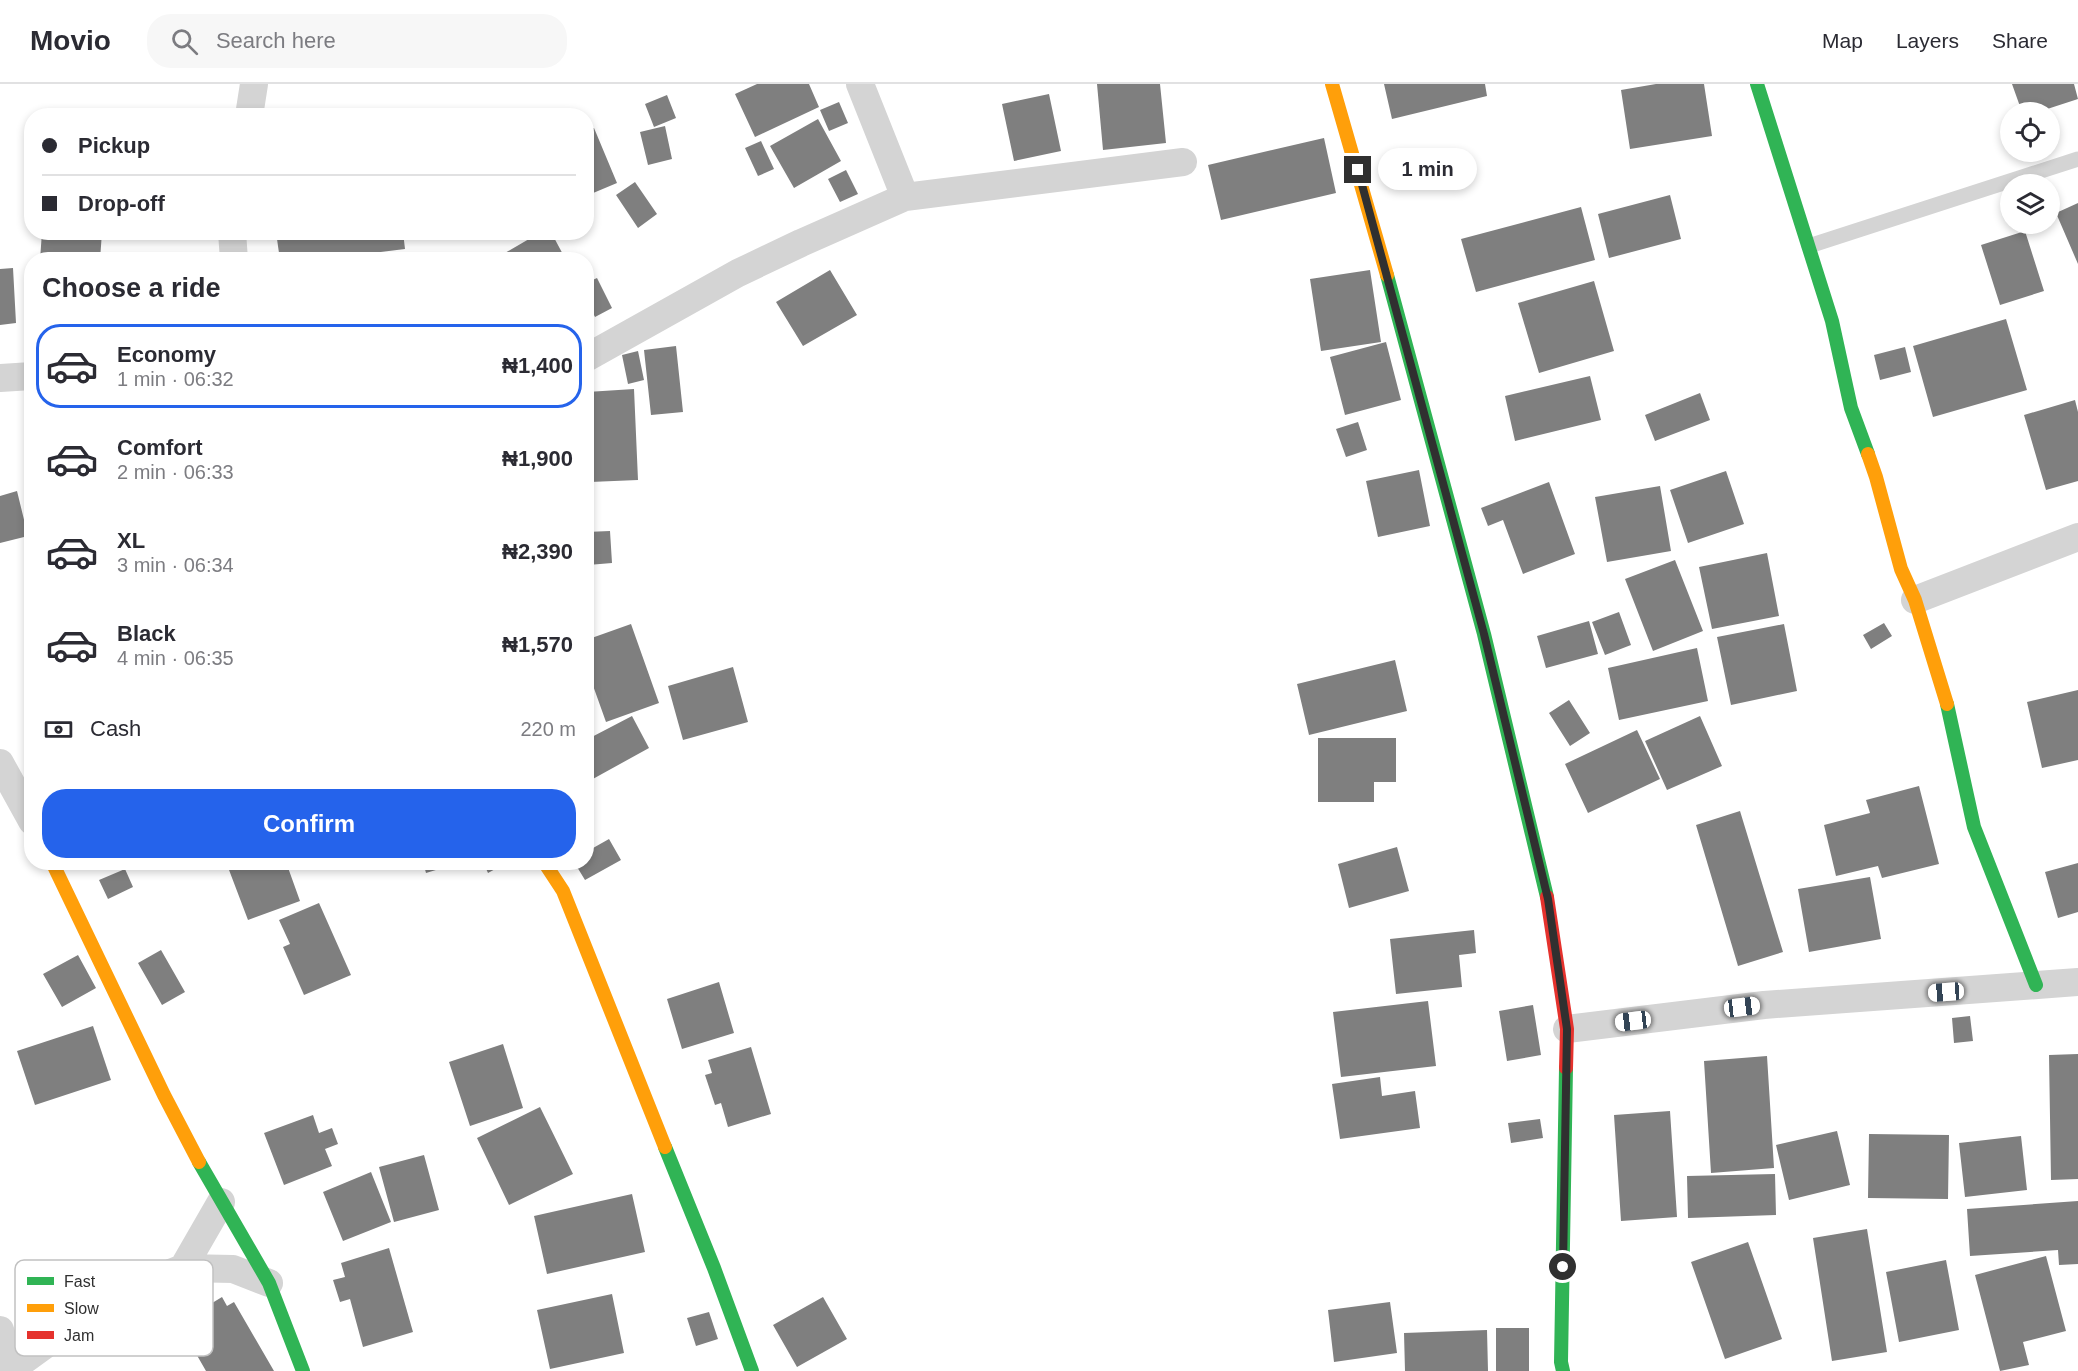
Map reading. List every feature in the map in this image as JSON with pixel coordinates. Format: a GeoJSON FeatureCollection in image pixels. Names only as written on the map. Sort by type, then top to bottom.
{"type":"FeatureCollection","features":[{"type":"Feature","properties":{"kind":"street"},"geometry":{"type":"LineString","coordinates":[[250,108],[254,84]]}},
{"type":"Feature","properties":{"kind":"street"},"geometry":{"type":"LineString","coordinates":[[860,84],[904,197]]}},
{"type":"Feature","properties":{"kind":"street"},"geometry":{"type":"LineString","coordinates":[[1332,84],[1389,282],[1484,634],[1548,899],[1567,1029],[1561,1362],[1563,1371]]}},
{"type":"Feature","properties":{"kind":"street"},"geometry":{"type":"LineString","coordinates":[[1757,84],[1832,321],[1851,408],[1876,477],[1901,569],[1914,600],[1946,699],[1974,827],[2036,985]]}},
{"type":"Feature","properties":{"kind":"street"},"geometry":{"type":"LineString","coordinates":[[594,354],[738,273],[904,197],[1183,162]]}},
{"type":"Feature","properties":{"kind":"street"},"geometry":{"type":"LineString","coordinates":[[0,378],[24,376]]}},
{"type":"Feature","properties":{"kind":"street"},"geometry":{"type":"LineString","coordinates":[[1914,600],[2078,537]]}},
{"type":"Feature","properties":{"kind":"street"},"geometry":{"type":"LineString","coordinates":[[0,763],[24,806]]}},
{"type":"Feature","properties":{"kind":"street"},"geometry":{"type":"LineString","coordinates":[[56,870],[164,1095],[221,1202],[269,1283],[303,1371]]}},
{"type":"Feature","properties":{"kind":"street"},"geometry":{"type":"LineString","coordinates":[[549,870],[563,891],[714,1268],[752,1371]]}},
{"type":"Feature","properties":{"kind":"street"},"geometry":{"type":"LineString","coordinates":[[1567,1029],[1764,1005],[2078,982]]}},
{"type":"Feature","properties":{"kind":"street"},"geometry":{"type":"LineString","coordinates":[[188,1260],[221,1202]]}},
{"type":"Feature","properties":{"kind":"street"},"geometry":{"type":"LineString","coordinates":[[213,1269],[233,1269],[269,1283]]}},
{"type":"Feature","properties":{"kind":"street"},"geometry":{"type":"LineString","coordinates":[[0,1330],[11,1370],[30,1356]]}},
{"type":"Feature","properties":{"kind":"lane"},"geometry":{"type":"LineString","coordinates":[[1809,246],[2078,159]]}},
{"type":"Feature","properties":{"kind":"building"},"geometry":{"type":"Polygon","coordinates":[[[757,84],[809,84],[819,107],[755,137],[735,94],[757,84]]]}},
{"type":"Feature","properties":{"kind":"building"},"geometry":{"type":"Polygon","coordinates":[[[1097,84],[1160,84],[1166,143],[1103,150],[1097,84]]]}},
{"type":"Feature","properties":{"kind":"building"},"geometry":{"type":"Polygon","coordinates":[[[1384,84],[1485,84],[1487,96],[1392,119],[1384,84]]]}},
{"type":"Feature","properties":{"kind":"building"},"geometry":{"type":"Polygon","coordinates":[[[1656,84],[1704,84],[1712,136],[1630,149],[1621,90],[1656,84]]]}},
{"type":"Feature","properties":{"kind":"building"},"geometry":{"type":"Polygon","coordinates":[[[2012,84],[2074,84],[2078,99],[2060,105],[2060,102],[2018,102],[2012,84]]]}},
{"type":"Feature","properties":{"kind":"building"},"geometry":{"type":"Polygon","coordinates":[[[1049,94],[1061,151],[1014,161],[1002,104],[1049,94]]]}},
{"type":"Feature","properties":{"kind":"building"},"geometry":{"type":"Polygon","coordinates":[[[667,95],[676,118],[654,127],[645,104],[667,95]]]}},
{"type":"Feature","properties":{"kind":"building"},"geometry":{"type":"Polygon","coordinates":[[[839,102],[848,123],[829,131],[820,110],[839,102]]]}},
{"type":"Feature","properties":{"kind":"building"},"geometry":{"type":"Polygon","coordinates":[[[818,119],[841,161],[794,188],[770,146],[818,119]]]}},
{"type":"Feature","properties":{"kind":"building"},"geometry":{"type":"Polygon","coordinates":[[[665,126],[672,159],[648,165],[640,132],[665,126]]]}},
{"type":"Feature","properties":{"kind":"building"},"geometry":{"type":"Polygon","coordinates":[[[594,128],[617,183],[594,193],[594,128]]]}},
{"type":"Feature","properties":{"kind":"building"},"geometry":{"type":"Polygon","coordinates":[[[1324,138],[1336,193],[1221,220],[1208,165],[1324,138]]]}},
{"type":"Feature","properties":{"kind":"building"},"geometry":{"type":"Polygon","coordinates":[[[761,141],[774,169],[758,176],[745,148],[761,141]]]}},
{"type":"Feature","properties":{"kind":"building"},"geometry":{"type":"Polygon","coordinates":[[[846,170],[858,194],[840,202],[828,179],[846,170]]]}},
{"type":"Feature","properties":{"kind":"building"},"geometry":{"type":"Polygon","coordinates":[[[635,182],[657,214],[638,228],[616,195],[635,182]]]}},
{"type":"Feature","properties":{"kind":"building"},"geometry":{"type":"Polygon","coordinates":[[[1670,195],[1681,239],[1609,258],[1598,214],[1670,195]]]}},
{"type":"Feature","properties":{"kind":"building"},"geometry":{"type":"Polygon","coordinates":[[[2078,203],[2078,264],[2060,222],[2060,211],[2078,203]]]}},
{"type":"Feature","properties":{"kind":"building"},"geometry":{"type":"Polygon","coordinates":[[[1581,207],[1595,260],[1476,292],[1461,239],[1581,207]]]}},
{"type":"Feature","properties":{"kind":"building"},"geometry":{"type":"Polygon","coordinates":[[[2016,234],[2026,234],[2044,291],[2000,305],[1981,245],[2016,234]]]}},
{"type":"Feature","properties":{"kind":"building"},"geometry":{"type":"Polygon","coordinates":[[[41,240],[101,240],[101,252],[41,252],[41,240]]]}},
{"type":"Feature","properties":{"kind":"building"},"geometry":{"type":"Polygon","coordinates":[[[277,240],[404,240],[405,249],[381,252],[279,252],[277,240]]]}},
{"type":"Feature","properties":{"kind":"building"},"geometry":{"type":"Polygon","coordinates":[[[527,240],[555,240],[562,252],[507,252],[527,240]]]}},
{"type":"Feature","properties":{"kind":"building"},"geometry":{"type":"Polygon","coordinates":[[[13,268],[16,323],[0,325],[0,269],[13,268]]]}},
{"type":"Feature","properties":{"kind":"building"},"geometry":{"type":"Polygon","coordinates":[[[830,270],[857,315],[803,346],[776,302],[830,270]]]}},
{"type":"Feature","properties":{"kind":"building"},"geometry":{"type":"Polygon","coordinates":[[[1370,270],[1381,342],[1321,351],[1310,279],[1370,270]]]}},
{"type":"Feature","properties":{"kind":"building"},"geometry":{"type":"Polygon","coordinates":[[[597,278],[612,308],[595,317],[594,315],[594,279],[597,278]]]}},
{"type":"Feature","properties":{"kind":"building"},"geometry":{"type":"Polygon","coordinates":[[[1594,281],[1614,351],[1539,373],[1518,303],[1594,281]]]}},
{"type":"Feature","properties":{"kind":"building"},"geometry":{"type":"Polygon","coordinates":[[[2006,319],[2027,390],[1933,417],[1913,346],[2006,319]]]}},
{"type":"Feature","properties":{"kind":"building"},"geometry":{"type":"Polygon","coordinates":[[[1386,342],[1401,400],[1345,415],[1330,357],[1386,342]]]}},
{"type":"Feature","properties":{"kind":"building"},"geometry":{"type":"Polygon","coordinates":[[[676,346],[683,412],[651,415],[644,350],[676,346]]]}},
{"type":"Feature","properties":{"kind":"building"},"geometry":{"type":"Polygon","coordinates":[[[1905,347],[1911,372],[1880,380],[1874,355],[1905,347]]]}},
{"type":"Feature","properties":{"kind":"building"},"geometry":{"type":"Polygon","coordinates":[[[638,351],[644,380],[628,384],[622,355],[638,351]]]}},
{"type":"Feature","properties":{"kind":"building"},"geometry":{"type":"Polygon","coordinates":[[[1590,376],[1601,420],[1515,441],[1505,396],[1590,376]]]}},
{"type":"Feature","properties":{"kind":"building"},"geometry":{"type":"Polygon","coordinates":[[[634,389],[638,480],[594,482],[594,392],[634,389]]]}},
{"type":"Feature","properties":{"kind":"building"},"geometry":{"type":"Polygon","coordinates":[[[1700,393],[1710,420],[1655,441],[1645,415],[1700,393]]]}},
{"type":"Feature","properties":{"kind":"building"},"geometry":{"type":"Polygon","coordinates":[[[2075,400],[2078,412],[2078,481],[2046,490],[2024,415],[2075,400]]]}},
{"type":"Feature","properties":{"kind":"building"},"geometry":{"type":"Polygon","coordinates":[[[1358,422],[1367,450],[1346,457],[1336,429],[1358,422]]]}},
{"type":"Feature","properties":{"kind":"building"},"geometry":{"type":"Polygon","coordinates":[[[1419,470],[1430,526],[1378,537],[1366,481],[1419,470]]]}},
{"type":"Feature","properties":{"kind":"building"},"geometry":{"type":"Polygon","coordinates":[[[1726,471],[1744,524],[1688,543],[1670,490],[1726,471]]]}},
{"type":"Feature","properties":{"kind":"building"},"geometry":{"type":"Polygon","coordinates":[[[1549,482],[1575,554],[1523,574],[1503,520],[1488,526],[1481,508],[1549,482]]]}},
{"type":"Feature","properties":{"kind":"building"},"geometry":{"type":"Polygon","coordinates":[[[1660,486],[1671,551],[1607,562],[1595,497],[1660,486]]]}},
{"type":"Feature","properties":{"kind":"building"},"geometry":{"type":"Polygon","coordinates":[[[17,491],[24,520],[24,537],[0,543],[0,496],[17,491]]]}},
{"type":"Feature","properties":{"kind":"building"},"geometry":{"type":"Polygon","coordinates":[[[610,531],[612,563],[594,564],[594,532],[610,531]]]}},
{"type":"Feature","properties":{"kind":"building"},"geometry":{"type":"Polygon","coordinates":[[[1767,553],[1779,616],[1712,629],[1699,567],[1767,553]]]}},
{"type":"Feature","properties":{"kind":"building"},"geometry":{"type":"Polygon","coordinates":[[[1675,560],[1703,631],[1653,651],[1625,579],[1675,560]]]}},
{"type":"Feature","properties":{"kind":"building"},"geometry":{"type":"Polygon","coordinates":[[[1619,612],[1631,645],[1605,655],[1592,622],[1619,612]]]}},
{"type":"Feature","properties":{"kind":"building"},"geometry":{"type":"Polygon","coordinates":[[[1589,621],[1598,654],[1546,668],[1537,636],[1589,621]]]}},
{"type":"Feature","properties":{"kind":"building"},"geometry":{"type":"Polygon","coordinates":[[[1884,623],[1892,636],[1871,649],[1863,635],[1884,623]]]}},
{"type":"Feature","properties":{"kind":"building"},"geometry":{"type":"Polygon","coordinates":[[[631,624],[659,703],[606,722],[594,688],[594,637],[631,624]]]}},
{"type":"Feature","properties":{"kind":"building"},"geometry":{"type":"Polygon","coordinates":[[[1784,624],[1797,691],[1731,705],[1717,637],[1784,624]]]}},
{"type":"Feature","properties":{"kind":"building"},"geometry":{"type":"Polygon","coordinates":[[[1697,648],[1708,701],[1619,720],[1608,668],[1697,648]]]}},
{"type":"Feature","properties":{"kind":"building"},"geometry":{"type":"Polygon","coordinates":[[[1395,660],[1407,711],[1309,735],[1297,684],[1395,660]]]}},
{"type":"Feature","properties":{"kind":"building"},"geometry":{"type":"Polygon","coordinates":[[[733,667],[748,722],[683,740],[668,686],[733,667]]]}},
{"type":"Feature","properties":{"kind":"building"},"geometry":{"type":"Polygon","coordinates":[[[2078,690],[2078,760],[2042,768],[2027,702],[2078,690]]]}},
{"type":"Feature","properties":{"kind":"building"},"geometry":{"type":"Polygon","coordinates":[[[1569,700],[1590,733],[1570,746],[1549,713],[1569,700]]]}},
{"type":"Feature","properties":{"kind":"building"},"geometry":{"type":"Polygon","coordinates":[[[632,716],[649,748],[594,778],[594,736],[632,716]]]}},
{"type":"Feature","properties":{"kind":"building"},"geometry":{"type":"Polygon","coordinates":[[[1700,716],[1722,766],[1667,790],[1645,741],[1700,716]]]}},
{"type":"Feature","properties":{"kind":"building"},"geometry":{"type":"Polygon","coordinates":[[[1637,730],[1660,779],[1588,813],[1565,764],[1637,730]]]}},
{"type":"Feature","properties":{"kind":"building"},"geometry":{"type":"Polygon","coordinates":[[[1318,738],[1396,738],[1396,782],[1374,782],[1374,802],[1318,802],[1318,738]]]}},
{"type":"Feature","properties":{"kind":"building"},"geometry":{"type":"Polygon","coordinates":[[[1919,786],[1939,864],[1882,878],[1878,866],[1836,876],[1824,825],[1870,813],[1866,800],[1919,786]]]}},
{"type":"Feature","properties":{"kind":"building"},"geometry":{"type":"Polygon","coordinates":[[[1740,811],[1783,952],[1738,966],[1696,825],[1740,811]]]}},
{"type":"Feature","properties":{"kind":"building"},"geometry":{"type":"Polygon","coordinates":[[[609,839],[621,860],[585,880],[579,870],[594,870],[594,847],[609,839]]]}},
{"type":"Feature","properties":{"kind":"building"},"geometry":{"type":"Polygon","coordinates":[[[1397,847],[1409,891],[1349,908],[1338,864],[1397,847]]]}},
{"type":"Feature","properties":{"kind":"building"},"geometry":{"type":"Polygon","coordinates":[[[2078,863],[2078,912],[2058,918],[2045,872],[2078,863]]]}},
{"type":"Feature","properties":{"kind":"building"},"geometry":{"type":"Polygon","coordinates":[[[125,870],[133,887],[108,899],[99,880],[125,870]]]}},
{"type":"Feature","properties":{"kind":"building"},"geometry":{"type":"Polygon","coordinates":[[[229,870],[289,870],[300,901],[248,920],[229,870]]]}},
{"type":"Feature","properties":{"kind":"building"},"geometry":{"type":"Polygon","coordinates":[[[1870,877],[1881,939],[1809,952],[1798,889],[1870,877]]]}},
{"type":"Feature","properties":{"kind":"building"},"geometry":{"type":"Polygon","coordinates":[[[319,903],[351,975],[304,995],[283,947],[290,944],[279,920],[319,903]]]}},
{"type":"Feature","properties":{"kind":"building"},"geometry":{"type":"Polygon","coordinates":[[[1474,930],[1476,953],[1459,955],[1462,987],[1396,994],[1390,939],[1474,930]]]}},
{"type":"Feature","properties":{"kind":"building"},"geometry":{"type":"Polygon","coordinates":[[[161,950],[185,992],[162,1005],[138,963],[161,950]]]}},
{"type":"Feature","properties":{"kind":"building"},"geometry":{"type":"Polygon","coordinates":[[[78,955],[96,988],[62,1007],[43,974],[78,955]]]}},
{"type":"Feature","properties":{"kind":"building"},"geometry":{"type":"Polygon","coordinates":[[[719,982],[734,1033],[682,1049],[667,999],[719,982]]]}},
{"type":"Feature","properties":{"kind":"building"},"geometry":{"type":"Polygon","coordinates":[[[1428,1001],[1436,1066],[1341,1077],[1333,1012],[1428,1001]]]}},
{"type":"Feature","properties":{"kind":"building"},"geometry":{"type":"Polygon","coordinates":[[[1533,1005],[1541,1055],[1507,1061],[1499,1011],[1533,1005]]]}},
{"type":"Feature","properties":{"kind":"building"},"geometry":{"type":"Polygon","coordinates":[[[1970,1016],[1973,1041],[1954,1043],[1952,1018],[1970,1016]]]}},
{"type":"Feature","properties":{"kind":"building"},"geometry":{"type":"Polygon","coordinates":[[[93,1026],[111,1080],[35,1105],[17,1051],[93,1026]]]}},
{"type":"Feature","properties":{"kind":"building"},"geometry":{"type":"Polygon","coordinates":[[[503,1044],[523,1108],[470,1126],[449,1062],[503,1044]]]}},
{"type":"Feature","properties":{"kind":"building"},"geometry":{"type":"Polygon","coordinates":[[[751,1047],[771,1114],[728,1127],[721,1103],[715,1105],[705,1075],[712,1073],[708,1060],[751,1047]]]}},
{"type":"Feature","properties":{"kind":"building"},"geometry":{"type":"Polygon","coordinates":[[[2078,1054],[2078,1179],[2051,1180],[2049,1055],[2078,1054]]]}},
{"type":"Feature","properties":{"kind":"building"},"geometry":{"type":"Polygon","coordinates":[[[1767,1056],[1774,1168],[1711,1173],[1704,1061],[1767,1056]]]}},
{"type":"Feature","properties":{"kind":"building"},"geometry":{"type":"Polygon","coordinates":[[[1380,1077],[1382,1096],[1415,1091],[1420,1128],[1340,1139],[1332,1084],[1380,1077]]]}},
{"type":"Feature","properties":{"kind":"building"},"geometry":{"type":"Polygon","coordinates":[[[540,1107],[573,1174],[509,1205],[477,1138],[540,1107]]]}},
{"type":"Feature","properties":{"kind":"building"},"geometry":{"type":"Polygon","coordinates":[[[1670,1111],[1677,1217],[1621,1221],[1614,1115],[1670,1111]]]}},
{"type":"Feature","properties":{"kind":"building"},"geometry":{"type":"Polygon","coordinates":[[[313,1115],[319,1133],[332,1128],[338,1144],[325,1149],[332,1166],[284,1185],[264,1133],[313,1115]]]}},
{"type":"Feature","properties":{"kind":"building"},"geometry":{"type":"Polygon","coordinates":[[[1540,1119],[1543,1138],[1511,1143],[1508,1123],[1540,1119]]]}},
{"type":"Feature","properties":{"kind":"building"},"geometry":{"type":"Polygon","coordinates":[[[1837,1131],[1850,1185],[1789,1200],[1776,1145],[1837,1131]]]}},
{"type":"Feature","properties":{"kind":"building"},"geometry":{"type":"Polygon","coordinates":[[[1869,1134],[1949,1135],[1948,1199],[1868,1198],[1869,1134]]]}},
{"type":"Feature","properties":{"kind":"building"},"geometry":{"type":"Polygon","coordinates":[[[2021,1136],[2027,1190],[1965,1197],[1959,1143],[2021,1136]]]}},
{"type":"Feature","properties":{"kind":"building"},"geometry":{"type":"Polygon","coordinates":[[[424,1155],[439,1210],[394,1222],[379,1167],[424,1155]]]}},
{"type":"Feature","properties":{"kind":"building"},"geometry":{"type":"Polygon","coordinates":[[[371,1172],[391,1222],[343,1241],[323,1192],[371,1172]]]}},
{"type":"Feature","properties":{"kind":"building"},"geometry":{"type":"Polygon","coordinates":[[[1775,1174],[1776,1215],[1688,1218],[1687,1176],[1775,1174]]]}},
{"type":"Feature","properties":{"kind":"building"},"geometry":{"type":"Polygon","coordinates":[[[632,1194],[645,1252],[547,1274],[534,1216],[632,1194]]]}},
{"type":"Feature","properties":{"kind":"building"},"geometry":{"type":"Polygon","coordinates":[[[2078,1201],[2078,1264],[2059,1265],[2058,1250],[1970,1256],[1967,1209],[2078,1201]]]}},
{"type":"Feature","properties":{"kind":"building"},"geometry":{"type":"Polygon","coordinates":[[[1867,1229],[1887,1352],[1832,1361],[1813,1238],[1867,1229]]]}},
{"type":"Feature","properties":{"kind":"building"},"geometry":{"type":"Polygon","coordinates":[[[1748,1242],[1782,1339],[1725,1359],[1691,1262],[1748,1242]]]}},
{"type":"Feature","properties":{"kind":"building"},"geometry":{"type":"Polygon","coordinates":[[[389,1248],[413,1332],[363,1347],[350,1299],[340,1302],[333,1280],[345,1277],[341,1263],[389,1248]]]}},
{"type":"Feature","properties":{"kind":"building"},"geometry":{"type":"Polygon","coordinates":[[[2046,1256],[2066,1331],[2023,1342],[2029,1365],[2000,1371],[1975,1275],[2046,1256]]]}},
{"type":"Feature","properties":{"kind":"building"},"geometry":{"type":"Polygon","coordinates":[[[1946,1260],[1959,1330],[1899,1342],[1886,1272],[1946,1260]]]}},
{"type":"Feature","properties":{"kind":"building"},"geometry":{"type":"Polygon","coordinates":[[[612,1294],[624,1353],[550,1369],[537,1310],[612,1294]]]}},
{"type":"Feature","properties":{"kind":"building"},"geometry":{"type":"Polygon","coordinates":[[[222,1297],[227,1306],[234,1302],[274,1371],[206,1371],[197,1356],[213,1356],[213,1302],[222,1297]]]}},
{"type":"Feature","properties":{"kind":"building"},"geometry":{"type":"Polygon","coordinates":[[[823,1297],[847,1339],[797,1367],[773,1325],[823,1297]]]}},
{"type":"Feature","properties":{"kind":"building"},"geometry":{"type":"Polygon","coordinates":[[[1390,1302],[1397,1353],[1334,1362],[1328,1310],[1390,1302]]]}},
{"type":"Feature","properties":{"kind":"building"},"geometry":{"type":"Polygon","coordinates":[[[709,1312],[718,1339],[696,1346],[687,1318],[709,1312]]]}},
{"type":"Feature","properties":{"kind":"building"},"geometry":{"type":"Polygon","coordinates":[[[1496,1328],[1529,1328],[1529,1371],[1496,1371],[1496,1328]]]}},
{"type":"Feature","properties":{"kind":"building"},"geometry":{"type":"Polygon","coordinates":[[[1487,1330],[1488,1371],[1405,1371],[1404,1333],[1487,1330]]]}},
{"type":"Feature","properties":{"kind":"traffic: fast"},"geometry":{"type":"LineString","coordinates":[[1757,84],[1832,321],[1851,408],[1868,454]]}},
{"type":"Feature","properties":{"kind":"traffic: fast"},"geometry":{"type":"LineString","coordinates":[[1387,275],[1484,634],[1547,897]]}},
{"type":"Feature","properties":{"kind":"traffic: fast"},"geometry":{"type":"LineString","coordinates":[[1947,704],[1974,827],[2036,985]]}},
{"type":"Feature","properties":{"kind":"traffic: fast"},"geometry":{"type":"LineString","coordinates":[[1563,1371],[1561,1362],[1566,1068]]}},
{"type":"Feature","properties":{"kind":"traffic: fast"},"geometry":{"type":"LineString","coordinates":[[665,1147],[714,1268],[752,1371]]}},
{"type":"Feature","properties":{"kind":"traffic: fast"},"geometry":{"type":"LineString","coordinates":[[199,1162],[269,1283],[303,1371]]}},
{"type":"Feature","properties":{"kind":"traffic: slow"},"geometry":{"type":"LineString","coordinates":[[1332,84],[1387,275]]}},
{"type":"Feature","properties":{"kind":"traffic: slow"},"geometry":{"type":"LineString","coordinates":[[1868,454],[1901,569],[1915,600],[1947,704]]}},
{"type":"Feature","properties":{"kind":"traffic: slow"},"geometry":{"type":"LineString","coordinates":[[56,870],[164,1095],[199,1162]]}},
{"type":"Feature","properties":{"kind":"traffic: slow"},"geometry":{"type":"LineString","coordinates":[[549,870],[563,891],[665,1147]]}},
{"type":"Feature","properties":{"kind":"traffic: jam"},"geometry":{"type":"LineString","coordinates":[[1547,897],[1567,1029],[1566,1068]]}},
{"type":"Feature","properties":{"kind":"route"},"geometry":{"type":"LineString","coordinates":[[1358,170],[1484,634],[1548,899],[1567,1029],[1563,1267]]}}]}
